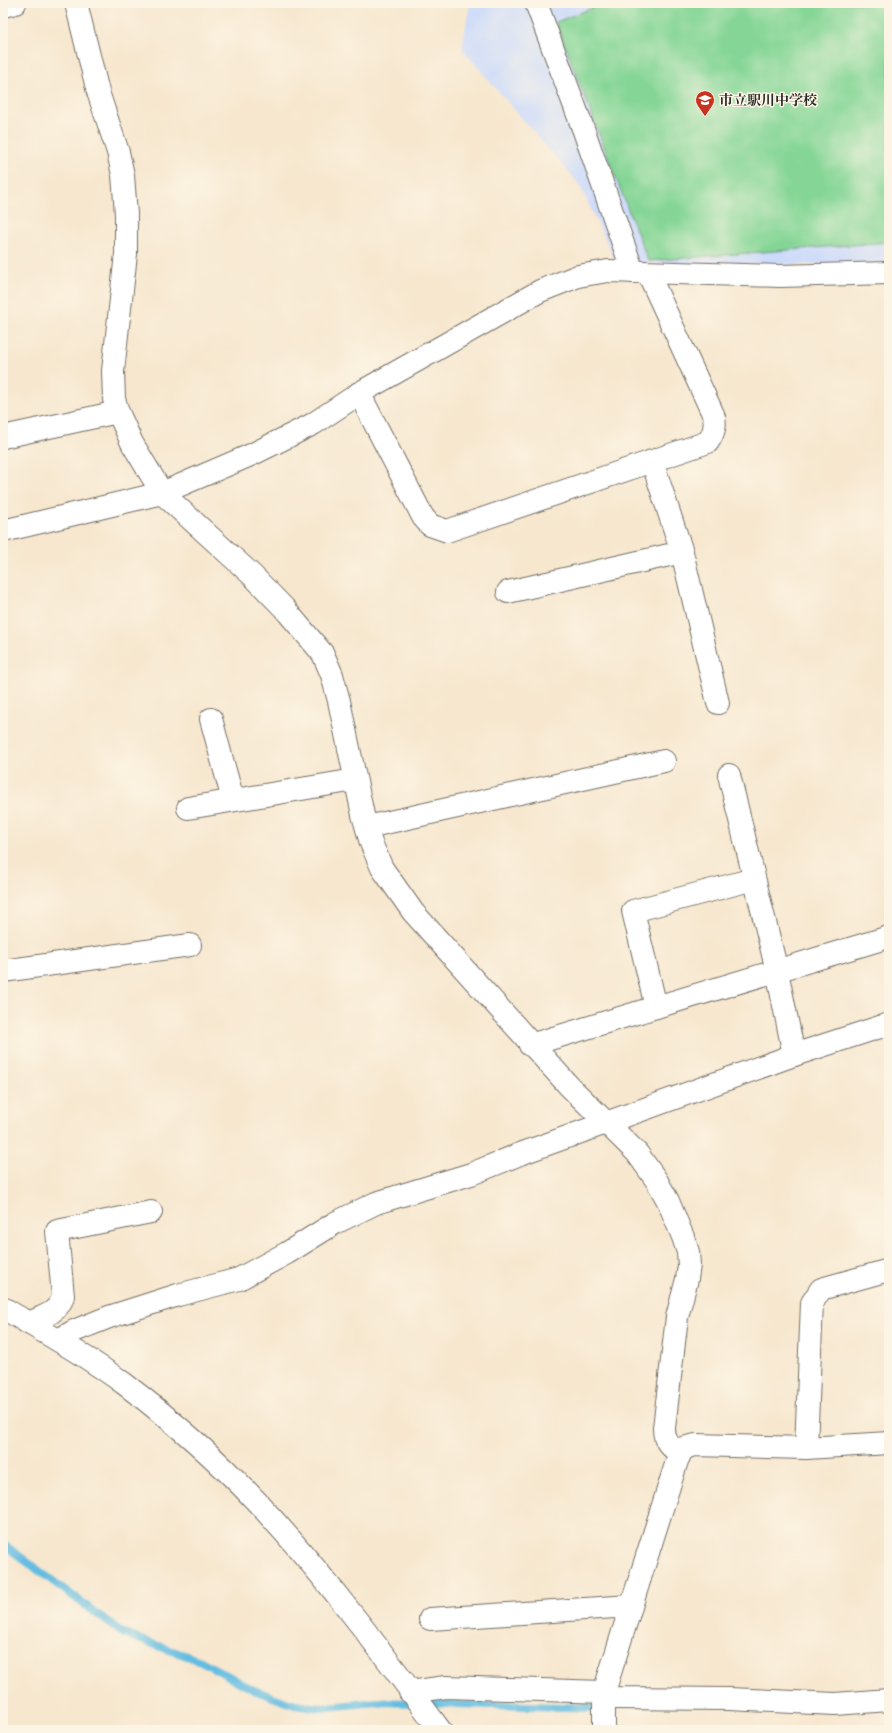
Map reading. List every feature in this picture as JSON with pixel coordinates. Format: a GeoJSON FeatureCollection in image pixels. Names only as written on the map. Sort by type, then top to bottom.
{"type":"FeatureCollection","features":[{"type":"Feature","properties":{"kind":"street"},"geometry":{"type":"LineString","coordinates":[[3,6],[15,3]]}},
{"type":"Feature","properties":{"kind":"street"},"geometry":{"type":"LineString","coordinates":[[76,3],[98,92],[118,152],[123,175],[126,214],[126,254],[113,371],[114,399],[118,412],[132,443],[162,493],[252,575],[284,608],[323,654],[332,675],[339,701],[355,780],[367,827],[382,868],[413,912],[568,1086],[607,1122],[637,1153],[657,1181],[677,1221],[688,1252],[688,1280],[677,1317],[664,1428],[664,1438],[668,1445],[680,1454]]}},
{"type":"Feature","properties":{"kind":"street"},"geometry":{"type":"LineString","coordinates":[[360,393],[424,517],[430,526],[448,531],[458,529],[708,442],[712,436],[716,421],[640,272],[584,131],[536,3]]}},
{"type":"Feature","properties":{"kind":"street"},"geometry":{"type":"LineString","coordinates":[[3,531],[162,493],[290,436],[314,424],[360,393],[540,291],[562,281],[595,272],[780,276],[889,272]]}},
{"type":"Feature","properties":{"kind":"street"},"geometry":{"type":"LineString","coordinates":[[3,437],[118,412]]}},
{"type":"Feature","properties":{"kind":"street"},"geometry":{"type":"LineString","coordinates":[[652,461],[682,552],[718,703]]}},
{"type":"Feature","properties":{"kind":"street"},"geometry":{"type":"LineString","coordinates":[[508,592],[682,552]]}},
{"type":"Feature","properties":{"kind":"street"},"geometry":{"type":"LineString","coordinates":[[211,719],[233,800]]}},
{"type":"Feature","properties":{"kind":"street"},"geometry":{"type":"LineString","coordinates":[[367,827],[664,761]]}},
{"type":"Feature","properties":{"kind":"street"},"geometry":{"type":"LineString","coordinates":[[729,775],[776,972],[794,1055]]}},
{"type":"Feature","properties":{"kind":"street"},"geometry":{"type":"LineString","coordinates":[[188,808],[355,780]]}},
{"type":"Feature","properties":{"kind":"street"},"geometry":{"type":"LineString","coordinates":[[656,1007],[632,911],[754,879]]}},
{"type":"Feature","properties":{"kind":"street"},"geometry":{"type":"LineString","coordinates":[[530,1045],[889,937]]}},
{"type":"Feature","properties":{"kind":"street"},"geometry":{"type":"LineString","coordinates":[[3,971],[190,945]]}},
{"type":"Feature","properties":{"kind":"street"},"geometry":{"type":"LineString","coordinates":[[58,1340],[74,1331],[109,1317],[178,1295],[239,1279],[287,1253],[335,1223],[376,1203],[472,1174],[520,1154],[607,1122],[794,1055],[889,1024]]}},
{"type":"Feature","properties":{"kind":"street"},"geometry":{"type":"LineString","coordinates":[[28,1322],[51,1313],[61,1304],[63,1296],[57,1231],[151,1212]]}},
{"type":"Feature","properties":{"kind":"street"},"geometry":{"type":"LineString","coordinates":[[806,1448],[812,1303],[821,1289],[889,1270]]}},
{"type":"Feature","properties":{"kind":"street"},"geometry":{"type":"LineString","coordinates":[[3,1308],[102,1368],[149,1403],[240,1484],[314,1567],[414,1696],[433,1728]]}},
{"type":"Feature","properties":{"kind":"street"},"geometry":{"type":"LineString","coordinates":[[603,1714],[630,1606],[680,1454],[684,1448],[696,1445],[806,1448],[889,1443]]}},
{"type":"Feature","properties":{"kind":"street"},"geometry":{"type":"LineString","coordinates":[[430,1620],[630,1606]]}},
{"type":"Feature","properties":{"kind":"street"},"geometry":{"type":"LineString","coordinates":[[414,1696],[446,1687],[603,1714]]}},
{"type":"Feature","properties":{"kind":"street"},"geometry":{"type":"LineString","coordinates":[[603,1714],[614,1698],[729,1699],[834,1704],[889,1700]]}},
{"type":"Feature","properties":{"kind":"shaded area","name":"市立駅川中学校"},"geometry":{"type":"Polygon","coordinates":[[[470,3],[889,3],[889,263],[881,265],[642,263],[615,260],[579,184],[462,49],[470,3]]]}},
{"type":"Feature","properties":{"kind":"green space","name":"市立駅川中学校"},"geometry":{"type":"Polygon","coordinates":[[[605,3],[889,3],[889,242],[648,261],[556,22],[605,3]]]}},
{"type":"Feature","properties":{"kind":"waterway"},"geometry":{"type":"LineString","coordinates":[[3,1544],[124,1634],[201,1661],[254,1690],[289,1703],[319,1708],[376,1702],[602,1708]]}},
{"type":"Feature","properties":{"kind":"place","name":"市立駅川中学校"},"geometry":{"type":"Point","coordinates":[705,117]}}]}
